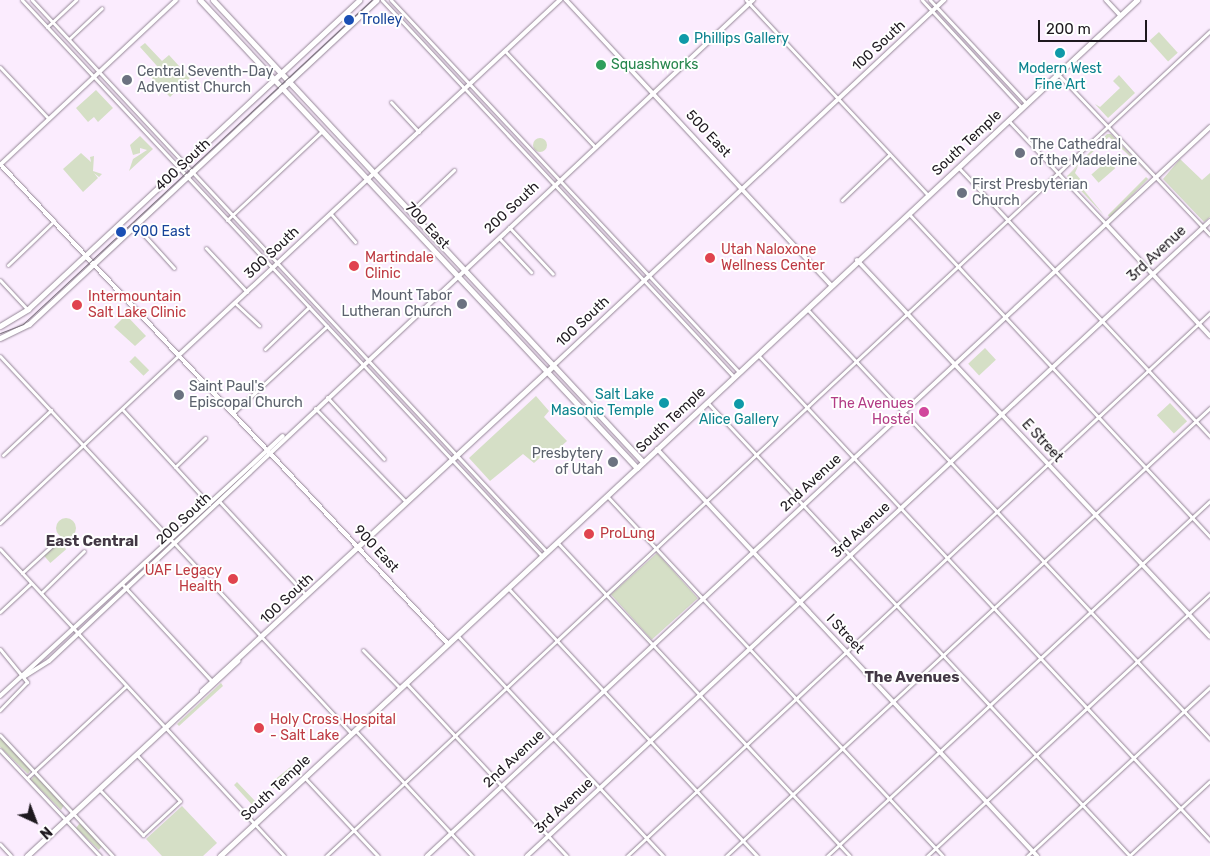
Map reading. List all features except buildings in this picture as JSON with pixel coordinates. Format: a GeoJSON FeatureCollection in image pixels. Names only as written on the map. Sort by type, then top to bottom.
{"type":"FeatureCollection","features":[{"type":"Feature","properties":{"kind":"main road","name":"700 East"},"geometry":{"type":"LineString","coordinates":[[200,0],[637,468]]}},
{"type":"Feature","properties":{"kind":"main road","name":"700 East"},"geometry":{"type":"LineString","coordinates":[[213,0],[643,462]]}},
{"type":"Feature","properties":{"kind":"main road","name":"400 South"},"geometry":{"type":"LineString","coordinates":[[2,325],[28,309],[359,0]]}},
{"type":"Feature","properties":{"kind":"main road","name":"400 South"},"geometry":{"type":"LineString","coordinates":[[0,338],[24,329],[376,0]]}},
{"type":"Feature","properties":{"kind":"main road","name":"South Temple"},"geometry":{"type":"LineString","coordinates":[[220,856],[1137,0]]}},
{"type":"Feature","properties":{"kind":"main road","name":"100 South"},"geometry":{"type":"LineString","coordinates":[[27,856],[553,366]]}},
{"type":"Feature","properties":{"kind":"main road","name":"100 South"},"geometry":{"type":"LineString","coordinates":[[202,691],[211,680],[236,661]]}},
{"type":"Feature","properties":{"kind":"street"},"geometry":{"type":"LineString","coordinates":[[22,0],[542,556]]}},
{"type":"Feature","properties":{"kind":"street"},"geometry":{"type":"LineString","coordinates":[[47,27],[76,0]]}},
{"type":"Feature","properties":{"kind":"street"},"geometry":{"type":"LineString","coordinates":[[0,164],[176,0]]}},
{"type":"Feature","properties":{"kind":"street"},"geometry":{"type":"LineString","coordinates":[[382,0],[734,377]]}},
{"type":"Feature","properties":{"kind":"street"},"geometry":{"type":"LineString","coordinates":[[391,0],[739,372]]}},
{"type":"Feature","properties":{"kind":"street","name":"300 South"},"geometry":{"type":"LineString","coordinates":[[0,523],[560,0]]}},
{"type":"Feature","properties":{"kind":"street","name":"500 East"},"geometry":{"type":"LineString","coordinates":[[566,0],[831,286]]}},
{"type":"Feature","properties":{"kind":"street"},"geometry":{"type":"LineString","coordinates":[[922,0],[1024,105]]}},
{"type":"Feature","properties":{"kind":"street"},"geometry":{"type":"LineString","coordinates":[[930,0],[1024,105]]}},
{"type":"Feature","properties":{"kind":"street","name":"100 South"},"geometry":{"type":"LineString","coordinates":[[553,366],[944,0]]}},
{"type":"Feature","properties":{"kind":"street"},"geometry":{"type":"LineString","coordinates":[[1106,0],[1120,16]]}},
{"type":"Feature","properties":{"kind":"street"},"geometry":{"type":"LineString","coordinates":[[29,8],[33,1],[547,552]]}},
{"type":"Feature","properties":{"kind":"street"},"geometry":{"type":"LineString","coordinates":[[749,1],[928,195]]}},
{"type":"Feature","properties":{"kind":"street","name":"200 South"},"geometry":{"type":"LineString","coordinates":[[25,676],[46,663],[175,544],[271,454],[288,434],[367,359],[749,1]]}},
{"type":"Feature","properties":{"kind":"street"},"geometry":{"type":"LineString","coordinates":[[68,39],[102,8]]}},
{"type":"Feature","properties":{"kind":"street"},"geometry":{"type":"LineString","coordinates":[[405,24],[410,20]]}},
{"type":"Feature","properties":{"kind":"street"},"geometry":{"type":"LineString","coordinates":[[326,856],[1210,32]]}},
{"type":"Feature","properties":{"kind":"street"},"geometry":{"type":"LineString","coordinates":[[67,48],[72,43]]}},
{"type":"Feature","properties":{"kind":"street"},"geometry":{"type":"LineString","coordinates":[[428,49],[433,45]]}},
{"type":"Feature","properties":{"kind":"street"},"geometry":{"type":"LineString","coordinates":[[505,51],[594,147]]}},
{"type":"Feature","properties":{"kind":"street"},"geometry":{"type":"LineString","coordinates":[[0,67],[49,119]]}},
{"type":"Feature","properties":{"kind":"street"},"geometry":{"type":"LineString","coordinates":[[1058,73],[1210,235]]}},
{"type":"Feature","properties":{"kind":"street"},"geometry":{"type":"LineString","coordinates":[[391,102],[419,132]]}},
{"type":"Feature","properties":{"kind":"street"},"geometry":{"type":"LineString","coordinates":[[126,112],[132,107]]}},
{"type":"Feature","properties":{"kind":"street"},"geometry":{"type":"LineString","coordinates":[[497,122],[501,118]]}},
{"type":"Feature","properties":{"kind":"street"},"geometry":{"type":"LineString","coordinates":[[1008,120],[1210,336]]}},
{"type":"Feature","properties":{"kind":"street","name":"2nd Avenue"},"geometry":{"type":"LineString","coordinates":[[427,856],[1210,127]]}},
{"type":"Feature","properties":{"kind":"street"},"geometry":{"type":"LineString","coordinates":[[227,220],[322,131]]}},
{"type":"Feature","properties":{"kind":"street"},"geometry":{"type":"LineString","coordinates":[[150,137],[156,132]]}},
{"type":"Feature","properties":{"kind":"street"},"geometry":{"type":"LineString","coordinates":[[524,150],[528,146]]}},
{"type":"Feature","properties":{"kind":"street"},"geometry":{"type":"LineString","coordinates":[[842,200],[890,154]]}},
{"type":"Feature","properties":{"kind":"street","name":"900 East"},"geometry":{"type":"LineString","coordinates":[[0,164],[448,644]]}},
{"type":"Feature","properties":{"kind":"street"},"geometry":{"type":"LineString","coordinates":[[958,167],[1210,436]]}},
{"type":"Feature","properties":{"kind":"street"},"geometry":{"type":"LineString","coordinates":[[410,212],[454,170]]}},
{"type":"Feature","properties":{"kind":"street"},"geometry":{"type":"LineString","coordinates":[[208,199],[214,194]]}},
{"type":"Feature","properties":{"kind":"street"},"geometry":{"type":"LineString","coordinates":[[908,213],[1210,537]]}},
{"type":"Feature","properties":{"kind":"street"},"geometry":{"type":"LineString","coordinates":[[330,214],[355,242]]}},
{"type":"Feature","properties":{"kind":"street"},"geometry":{"type":"LineString","coordinates":[[588,221],[593,216]]}},
{"type":"Feature","properties":{"kind":"street","name":"3rd Avenue"},"geometry":{"type":"LineString","coordinates":[[527,856],[1210,221]]}},
{"type":"Feature","properties":{"kind":"street"},"geometry":{"type":"LineString","coordinates":[[8,264],[54,222]]}},
{"type":"Feature","properties":{"kind":"street"},"geometry":{"type":"LineString","coordinates":[[595,228],[600,224]]}},
{"type":"Feature","properties":{"kind":"street"},"geometry":{"type":"LineString","coordinates":[[135,225],[174,268]]}},
{"type":"Feature","properties":{"kind":"street"},"geometry":{"type":"LineString","coordinates":[[509,227],[553,274]]}},
{"type":"Feature","properties":{"kind":"street"},"geometry":{"type":"LineString","coordinates":[[248,241],[253,236]]}},
{"type":"Feature","properties":{"kind":"street"},"geometry":{"type":"LineString","coordinates":[[498,237],[531,272]]}},
{"type":"Feature","properties":{"kind":"street"},"geometry":{"type":"LineString","coordinates":[[613,248],[618,243]]}},
{"type":"Feature","properties":{"kind":"street"},"geometry":{"type":"LineString","coordinates":[[206,248],[247,292]]}},
{"type":"Feature","properties":{"kind":"street"},"geometry":{"type":"LineString","coordinates":[[623,258],[628,254]]}},
{"type":"Feature","properties":{"kind":"street","name":"E Street"},"geometry":{"type":"LineString","coordinates":[[858,260],[1210,637]]}},
{"type":"Feature","properties":{"kind":"street"},"geometry":{"type":"LineString","coordinates":[[0,280],[28,309]]}},
{"type":"Feature","properties":{"kind":"street"},"geometry":{"type":"LineString","coordinates":[[305,302],[310,298]]}},
{"type":"Feature","properties":{"kind":"street"},"geometry":{"type":"LineString","coordinates":[[235,303],[259,325]]}},
{"type":"Feature","properties":{"kind":"street"},"geometry":{"type":"LineString","coordinates":[[265,349],[309,307]]}},
{"type":"Feature","properties":{"kind":"street"},"geometry":{"type":"LineString","coordinates":[[674,313],[679,308]]}},
{"type":"Feature","properties":{"kind":"street"},"geometry":{"type":"LineString","coordinates":[[806,309],[998,511],[1210,739]]}},
{"type":"Feature","properties":{"kind":"street"},"geometry":{"type":"LineString","coordinates":[[626,856],[1210,313]]}},
{"type":"Feature","properties":{"kind":"street"},"geometry":{"type":"LineString","coordinates":[[330,330],[336,325]]}},
{"type":"Feature","properties":{"kind":"street"},"geometry":{"type":"LineString","coordinates":[[233,413],[327,326]]}},
{"type":"Feature","properties":{"kind":"street"},"geometry":{"type":"LineString","coordinates":[[700,341],[705,336]]}},
{"type":"Feature","properties":{"kind":"street"},"geometry":{"type":"LineString","coordinates":[[757,355],[1210,840]]}},
{"type":"Feature","properties":{"kind":"street"},"geometry":{"type":"LineString","coordinates":[[0,356],[262,637],[472,856]]}},
{"type":"Feature","properties":{"kind":"street"},"geometry":{"type":"LineString","coordinates":[[395,399],[400,394]]}},
{"type":"Feature","properties":{"kind":"street"},"geometry":{"type":"LineString","coordinates":[[327,397],[384,459]]}},
{"type":"Feature","properties":{"kind":"street"},"geometry":{"type":"LineString","coordinates":[[707,402],[1130,856],[1210,781]]}},
{"type":"Feature","properties":{"kind":"street"},"geometry":{"type":"LineString","coordinates":[[316,408],[406,503]]}},
{"type":"Feature","properties":{"kind":"street"},"geometry":{"type":"LineString","coordinates":[[726,856],[1210,408]]}},
{"type":"Feature","properties":{"kind":"street"},"geometry":{"type":"LineString","coordinates":[[122,409],[209,504]]}},
{"type":"Feature","properties":{"kind":"street"},"geometry":{"type":"LineString","coordinates":[[3,455],[51,410]]}},
{"type":"Feature","properties":{"kind":"street"},"geometry":{"type":"LineString","coordinates":[[420,426],[425,421]]}},
{"type":"Feature","properties":{"kind":"street","name":"200 South"},"geometry":{"type":"LineString","coordinates":[[0,696],[25,676],[267,449],[288,434]]}},
{"type":"Feature","properties":{"kind":"street"},"geometry":{"type":"LineString","coordinates":[[175,467],[205,438]]}},
{"type":"Feature","properties":{"kind":"street","name":"I Street"},"geometry":{"type":"LineString","coordinates":[[657,449],[1037,856]]}},
{"type":"Feature","properties":{"kind":"street"},"geometry":{"type":"LineString","coordinates":[[484,494],[489,489]]}},
{"type":"Feature","properties":{"kind":"street"},"geometry":{"type":"LineString","coordinates":[[607,496],[943,856]]}},
{"type":"Feature","properties":{"kind":"street"},"geometry":{"type":"LineString","coordinates":[[215,497],[307,596]]}},
{"type":"Feature","properties":{"kind":"street"},"geometry":{"type":"LineString","coordinates":[[827,856],[1210,501]]}},
{"type":"Feature","properties":{"kind":"street"},"geometry":{"type":"LineString","coordinates":[[510,522],[515,517]]}},
{"type":"Feature","properties":{"kind":"street"},"geometry":{"type":"LineString","coordinates":[[22,573],[58,540]]}},
{"type":"Feature","properties":{"kind":"street"},"geometry":{"type":"LineString","coordinates":[[557,542],[850,856]]}},
{"type":"Feature","properties":{"kind":"street"},"geometry":{"type":"LineString","coordinates":[[0,549],[284,856]]}},
{"type":"Feature","properties":{"kind":"street"},"geometry":{"type":"LineString","coordinates":[[41,593],[84,551]]}},
{"type":"Feature","properties":{"kind":"street"},"geometry":{"type":"LineString","coordinates":[[0,612],[32,583]]}},
{"type":"Feature","properties":{"kind":"street"},"geometry":{"type":"LineString","coordinates":[[122,584],[211,680]]}},
{"type":"Feature","properties":{"kind":"street"},"geometry":{"type":"LineString","coordinates":[[508,588],[757,856]]}},
{"type":"Feature","properties":{"kind":"street"},"geometry":{"type":"LineString","coordinates":[[927,856],[1210,594]]}},
{"type":"Feature","properties":{"kind":"street"},"geometry":{"type":"LineString","coordinates":[[457,635],[663,856]]}},
{"type":"Feature","properties":{"kind":"street"},"geometry":{"type":"LineString","coordinates":[[0,649],[25,676]]}},
{"type":"Feature","properties":{"kind":"street"},"geometry":{"type":"LineString","coordinates":[[363,650],[400,688]]}},
{"type":"Feature","properties":{"kind":"street","name":"200 South"},"geometry":{"type":"LineString","coordinates":[[0,710],[25,686],[25,676]]}},
{"type":"Feature","properties":{"kind":"street"},"geometry":{"type":"LineString","coordinates":[[406,683],[567,856]]}},
{"type":"Feature","properties":{"kind":"street"},"geometry":{"type":"LineString","coordinates":[[27,778],[126,686]]}},
{"type":"Feature","properties":{"kind":"street"},"geometry":{"type":"LineString","coordinates":[[1027,856],[1210,687]]}},
{"type":"Feature","properties":{"kind":"street"},"geometry":{"type":"LineString","coordinates":[[0,735],[113,856]]}},
{"type":"Feature","properties":{"kind":"street"},"geometry":{"type":"LineString","coordinates":[[0,750],[100,856]]}},
{"type":"Feature","properties":{"kind":"street"},"geometry":{"type":"LineString","coordinates":[[99,788],[143,835],[180,801],[136,754]]}},
{"type":"Feature","properties":{"kind":"street"},"geometry":{"type":"LineString","coordinates":[[304,777],[378,856]]}},
{"type":"Feature","properties":{"kind":"street"},"geometry":{"type":"LineString","coordinates":[[0,844],[11,856]]}},
{"type":"Feature","properties":{"kind":"green space"},"geometry":{"type":"Polygon","coordinates":[[[1159,32],[1178,53],[1168,62],[1149,41],[1159,32]]]}},
{"type":"Feature","properties":{"kind":"green space"},"geometry":{"type":"Polygon","coordinates":[[[145,43],[162,61],[169,55],[190,78],[170,97],[148,74],[157,66],[140,47],[145,43]]]}},
{"type":"Feature","properties":{"kind":"green space"},"geometry":{"type":"Polygon","coordinates":[[[1119,75],[1135,93],[1108,118],[1095,104],[1100,107],[1120,88],[1113,81],[1119,75]]]}},
{"type":"Feature","properties":{"kind":"green space"},"geometry":{"type":"Polygon","coordinates":[[[96,90],[113,108],[98,122],[94,117],[88,122],[76,108],[96,90]]]}},
{"type":"Feature","properties":{"kind":"green space"},"geometry":{"type":"Polygon","coordinates":[[[1107,134],[1111,134],[1149,174],[1109,137],[1069,174],[1107,134]]]}},
{"type":"Feature","properties":{"kind":"green space"},"geometry":{"type":"Polygon","coordinates":[[[140,136],[153,149],[129,171],[133,159],[147,150],[140,148],[140,153],[133,155],[130,145],[140,136]]]}},
{"type":"Feature","properties":{"kind":"green space"},"geometry":{"type":"Polygon","coordinates":[[[537,138],[543,138],[547,145],[543,152],[537,152],[533,148],[533,142],[537,138]]]}},
{"type":"Feature","properties":{"kind":"green space"},"geometry":{"type":"Polygon","coordinates":[[[81,153],[91,162],[90,157],[94,156],[93,171],[102,174],[99,177],[94,173],[98,178],[83,192],[63,169],[81,153]]]}},
{"type":"Feature","properties":{"kind":"green space"},"geometry":{"type":"Polygon","coordinates":[[[1180,159],[1202,180],[1210,173],[1210,217],[1204,222],[1163,179],[1180,159]]]}},
{"type":"Feature","properties":{"kind":"green space"},"geometry":{"type":"Polygon","coordinates":[[[1108,160],[1115,168],[1099,183],[1091,174],[1108,160]]]}},
{"type":"Feature","properties":{"kind":"green space"},"geometry":{"type":"Polygon","coordinates":[[[1078,166],[1075,173],[1081,180],[1078,183],[1104,215],[1067,176],[1078,166]]]}},
{"type":"Feature","properties":{"kind":"green space"},"geometry":{"type":"Polygon","coordinates":[[[1146,177],[1148,179],[1110,217],[1108,215],[1146,177]]]}},
{"type":"Feature","properties":{"kind":"green space"},"geometry":{"type":"Polygon","coordinates":[[[126,315],[146,336],[135,346],[114,327],[126,315]]]}},
{"type":"Feature","properties":{"kind":"green space"},"geometry":{"type":"Polygon","coordinates":[[[985,348],[996,360],[979,375],[968,364],[985,348]]]}},
{"type":"Feature","properties":{"kind":"green space"},"geometry":{"type":"Polygon","coordinates":[[[135,356],[149,370],[143,376],[129,362],[135,356]]]}},
{"type":"Feature","properties":{"kind":"green space"},"geometry":{"type":"Polygon","coordinates":[[[536,396],[549,411],[544,417],[567,441],[548,458],[543,455],[534,463],[523,454],[490,481],[469,458],[536,396]]]}},
{"type":"Feature","properties":{"kind":"green space"},"geometry":{"type":"Polygon","coordinates":[[[1170,403],[1187,421],[1174,434],[1157,415],[1170,403]]]}},
{"type":"Feature","properties":{"kind":"green space"},"geometry":{"type":"Polygon","coordinates":[[[66,518],[73,521],[76,528],[73,535],[66,538],[59,535],[56,528],[59,521],[66,518]]]}},
{"type":"Feature","properties":{"kind":"green space"},"geometry":{"type":"Polygon","coordinates":[[[59,541],[66,549],[50,563],[43,555],[59,541]]]}},
{"type":"Feature","properties":{"kind":"green space"},"geometry":{"type":"Polygon","coordinates":[[[657,553],[698,598],[652,640],[611,594],[657,553]]]}},
{"type":"Feature","properties":{"kind":"green space"},"geometry":{"type":"Polygon","coordinates":[[[221,683],[223,686],[179,726],[177,724],[221,683]]]}},
{"type":"Feature","properties":{"kind":"green space"},"geometry":{"type":"Polygon","coordinates":[[[0,736],[31,769],[28,774],[0,747],[0,736]]]}},
{"type":"Feature","properties":{"kind":"green space"},"geometry":{"type":"Polygon","coordinates":[[[299,760],[303,765],[273,789],[269,784],[299,760]]]}},
{"type":"Feature","properties":{"kind":"green space"},"geometry":{"type":"Polygon","coordinates":[[[35,775],[64,805],[61,810],[31,780],[35,775]]]}},
{"type":"Feature","properties":{"kind":"green space"},"geometry":{"type":"Polygon","coordinates":[[[237,782],[256,802],[273,792],[255,808],[234,785],[237,782]]]}},
{"type":"Feature","properties":{"kind":"green space"},"geometry":{"type":"Polygon","coordinates":[[[182,806],[217,843],[203,856],[162,856],[146,839],[182,806]]]}},
{"type":"Feature","properties":{"kind":"green space"},"geometry":{"type":"Polygon","coordinates":[[[80,823],[102,846],[99,850],[76,828],[80,823]]]}},
{"type":"Feature","properties":{"kind":"tram line"},"geometry":{"type":"LineString","coordinates":[[0,333],[23,324],[372,0]]}},
{"type":"Feature","properties":{"kind":"place","name":"Trolley"},"geometry":{"type":"Point","coordinates":[349,20]}},
{"type":"Feature","properties":{"kind":"place","name":"Phillips Gallery"},"geometry":{"type":"Point","coordinates":[684,39]}},
{"type":"Feature","properties":{"kind":"place","name":"Modern West Fine Art"},"geometry":{"type":"Point","coordinates":[1060,53]}},
{"type":"Feature","properties":{"kind":"place","name":"Squashworks"},"geometry":{"type":"Point","coordinates":[601,65]}},
{"type":"Feature","properties":{"kind":"place","name":"Central Seventh-Day Adventist Church"},"geometry":{"type":"Point","coordinates":[127,80]}},
{"type":"Feature","properties":{"kind":"place","name":"The Cathedral of the Madeleine"},"geometry":{"type":"Point","coordinates":[1020,153]}},
{"type":"Feature","properties":{"kind":"place","name":"First Presbyterian Church"},"geometry":{"type":"Point","coordinates":[962,193]}},
{"type":"Feature","properties":{"kind":"place","name":"900 East"},"geometry":{"type":"Point","coordinates":[121,232]}},
{"type":"Feature","properties":{"kind":"place","name":"Utah Naloxone Wellness Center"},"geometry":{"type":"Point","coordinates":[710,258]}},
{"type":"Feature","properties":{"kind":"place","name":"Martindale Clinic"},"geometry":{"type":"Point","coordinates":[354,266]}},
{"type":"Feature","properties":{"kind":"place","name":"Mount Tabor Lutheran Church"},"geometry":{"type":"Point","coordinates":[462,304]}},
{"type":"Feature","properties":{"kind":"place","name":"Intermountain Salt Lake Clinic"},"geometry":{"type":"Point","coordinates":[77,305]}},
{"type":"Feature","properties":{"kind":"place","name":"Saint Paul's Episcopal Church"},"geometry":{"type":"Point","coordinates":[179,395]}},
{"type":"Feature","properties":{"kind":"place","name":"Salt Lake Masonic Temple"},"geometry":{"type":"Point","coordinates":[664,403]}},
{"type":"Feature","properties":{"kind":"place","name":"Alice Gallery"},"geometry":{"type":"Point","coordinates":[739,404]}},
{"type":"Feature","properties":{"kind":"place","name":"The Avenues Hostel"},"geometry":{"type":"Point","coordinates":[924,412]}},
{"type":"Feature","properties":{"kind":"place","name":"Presbytery of Utah"},"geometry":{"type":"Point","coordinates":[613,462]}},
{"type":"Feature","properties":{"kind":"place","name":"ProLung"},"geometry":{"type":"Point","coordinates":[589,534]}},
{"type":"Feature","properties":{"kind":"place","name":"UAF Legacy Health"},"geometry":{"type":"Point","coordinates":[233,579]}},
{"type":"Feature","properties":{"kind":"place","name":"Holy Cross Hospital - Salt Lake"},"geometry":{"type":"Point","coordinates":[259,728]}},
{"type":"Feature","properties":{"kind":"district","name":"East Central"},"geometry":{"type":"Point","coordinates":[92,542]}},
{"type":"Feature","properties":{"kind":"district","name":"The Avenues"},"geometry":{"type":"Point","coordinates":[912,678]}}]}
